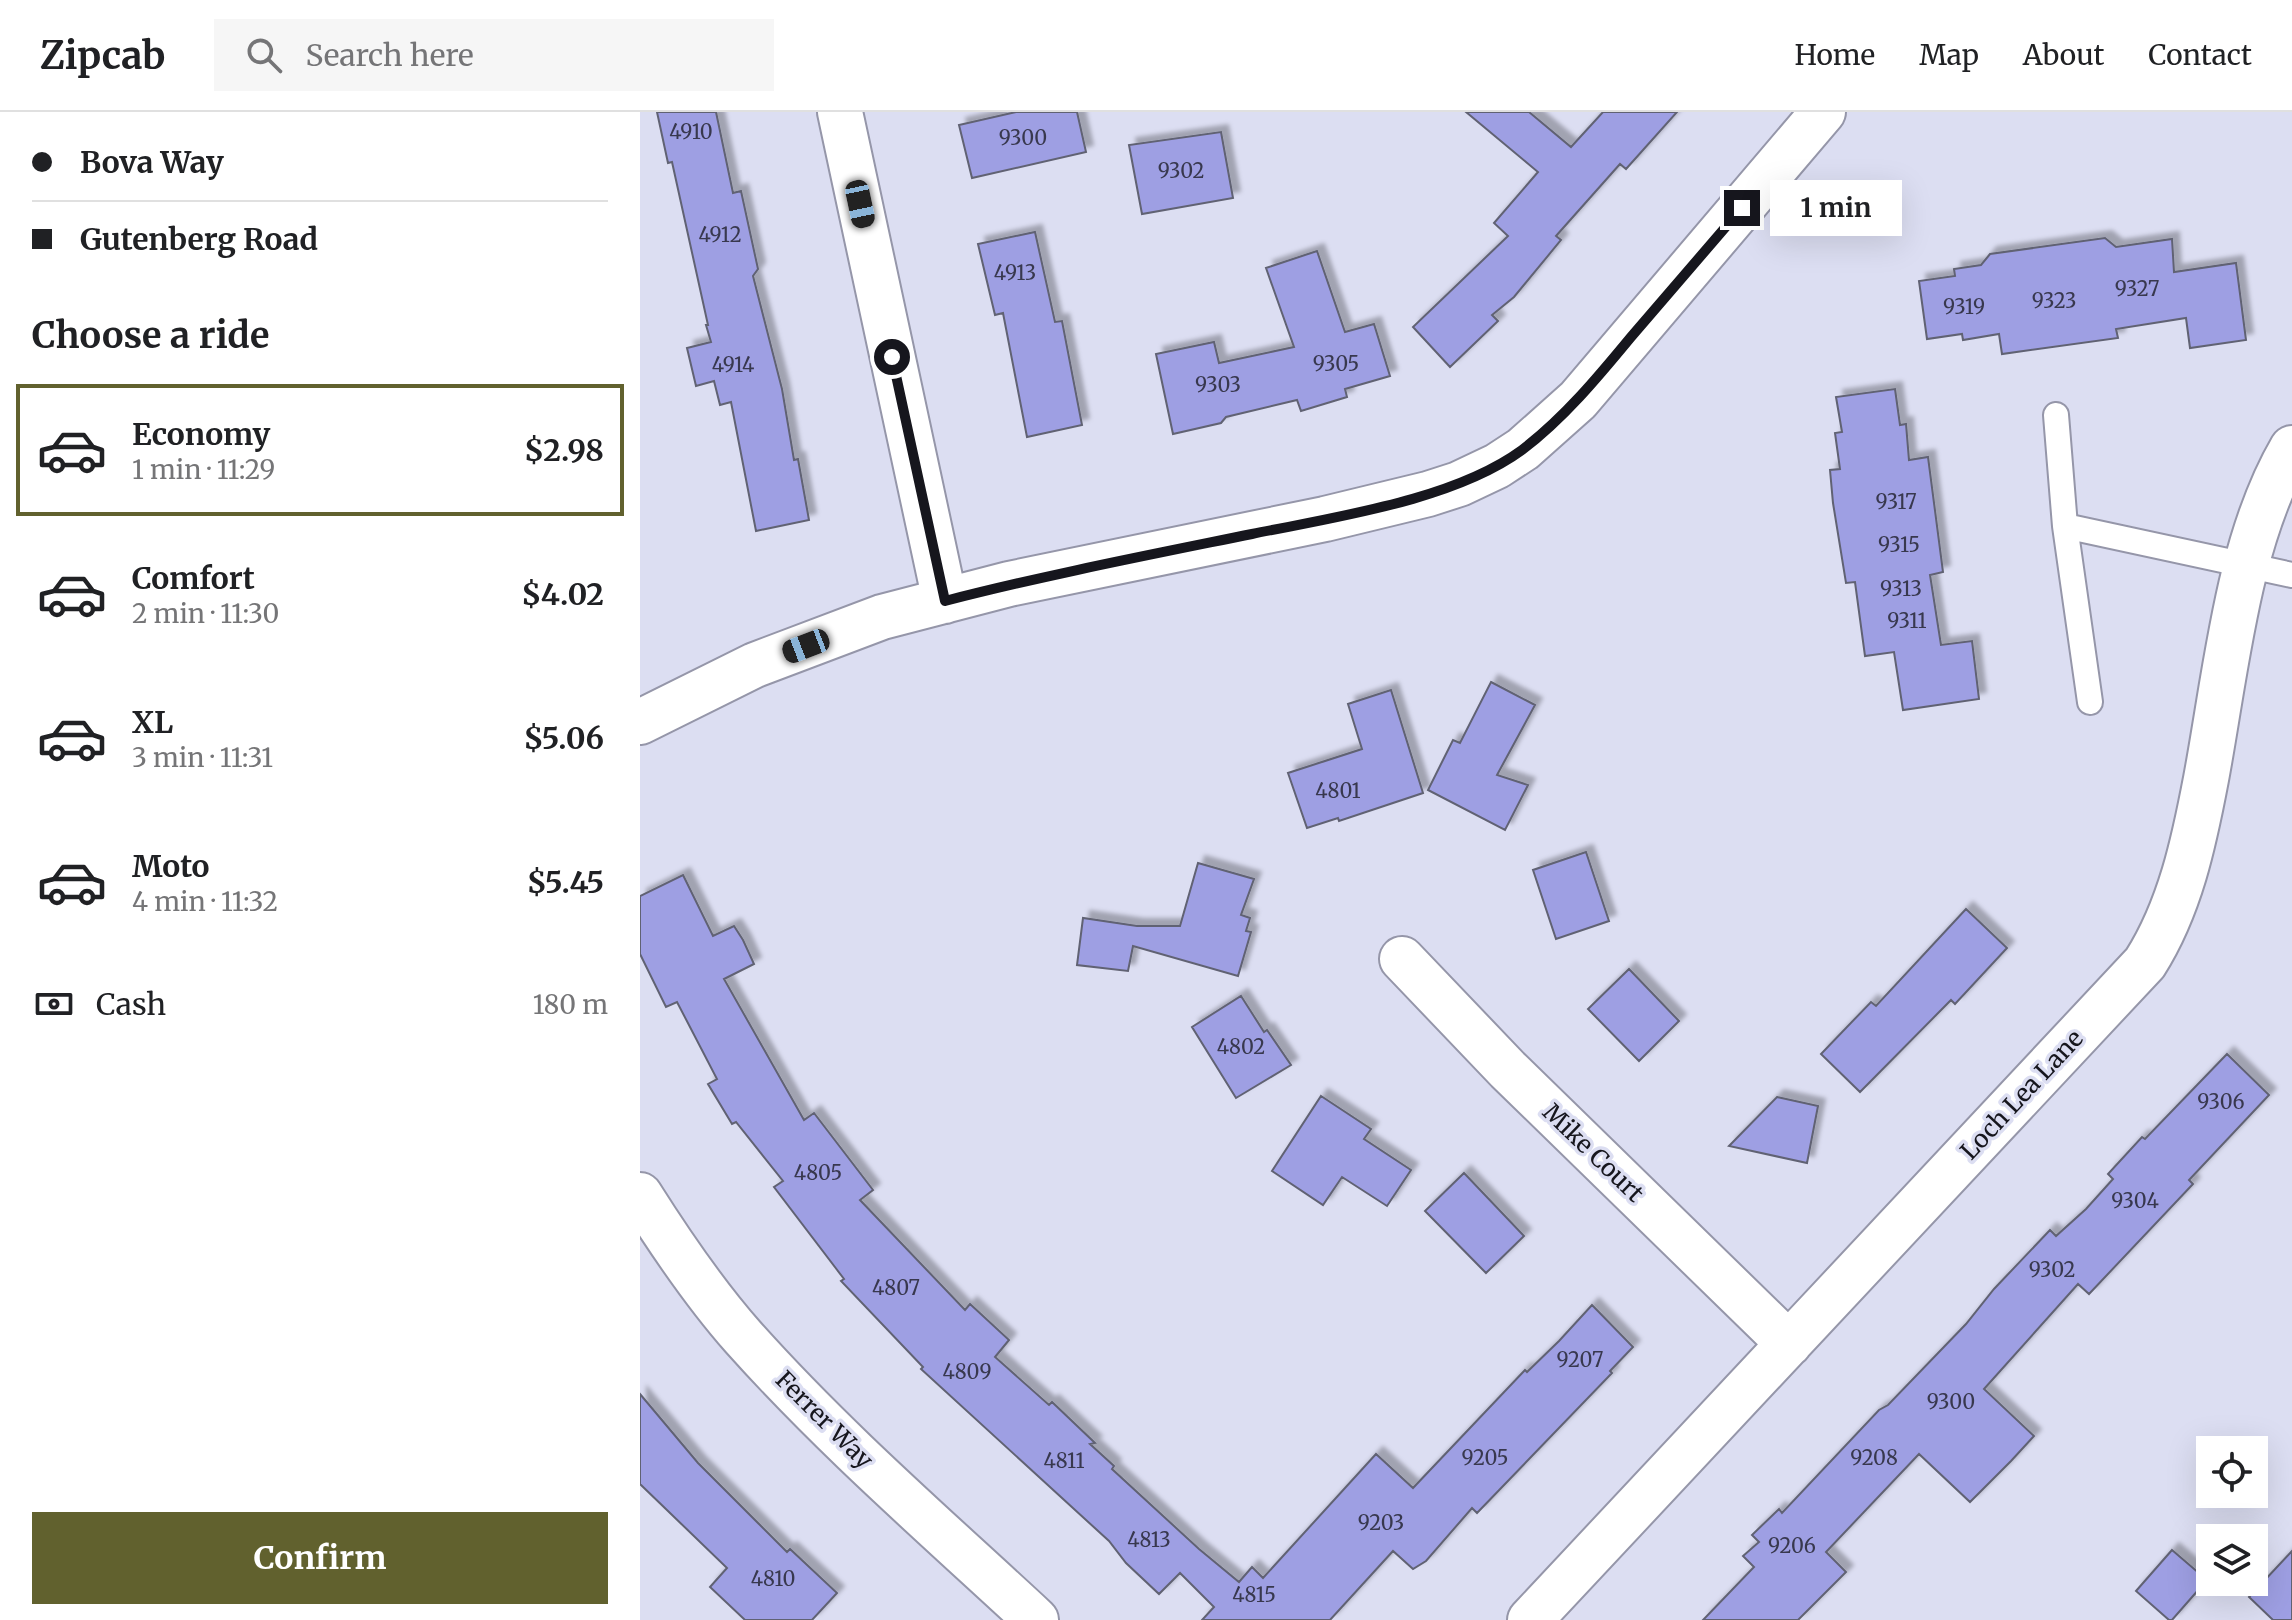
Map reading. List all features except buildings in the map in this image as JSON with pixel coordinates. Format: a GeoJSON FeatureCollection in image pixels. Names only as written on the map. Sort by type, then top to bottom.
{"type":"FeatureCollection","features":[{"type":"Feature","properties":{"kind":"street"},"geometry":{"type":"LineString","coordinates":[[840,112],[945,601]]}},
{"type":"Feature","properties":{"kind":"street"},"geometry":{"type":"LineString","coordinates":[[640,722],[755,665],[882,617],[1009,584],[1325,519],[1428,494],[1497,466],[1523,449],[1578,400],[1823,112]]}},
{"type":"Feature","properties":{"kind":"street","name":"Loch Lea Lane"},"geometry":{"type":"LineString","coordinates":[[1530,1620],[2145,963],[2163,935],[2195,840],[2247,566],[2270,493],[2292,448]]}},
{"type":"Feature","properties":{"kind":"street","name":"Mike Court"},"geometry":{"type":"LineString","coordinates":[[1402,959],[1508,1070],[1789,1344]]}},
{"type":"Feature","properties":{"kind":"street","name":"Ferrer Way"},"geometry":{"type":"LineString","coordinates":[[640,1195],[677,1253],[742,1335],[820,1419],[1036,1620]]}},
{"type":"Feature","properties":{"kind":"lane"},"geometry":{"type":"LineString","coordinates":[[2056,415],[2065,526],[2090,702]]}},
{"type":"Feature","properties":{"kind":"lane"},"geometry":{"type":"LineString","coordinates":[[2065,526],[2292,575]]}},
{"type":"Feature","properties":{"kind":"route"},"geometry":{"type":"LineString","coordinates":[[892,357],[945,601],[1009,584],[1325,519],[1428,494],[1497,466],[1523,449],[1578,400],[1742,208]]}}]}
